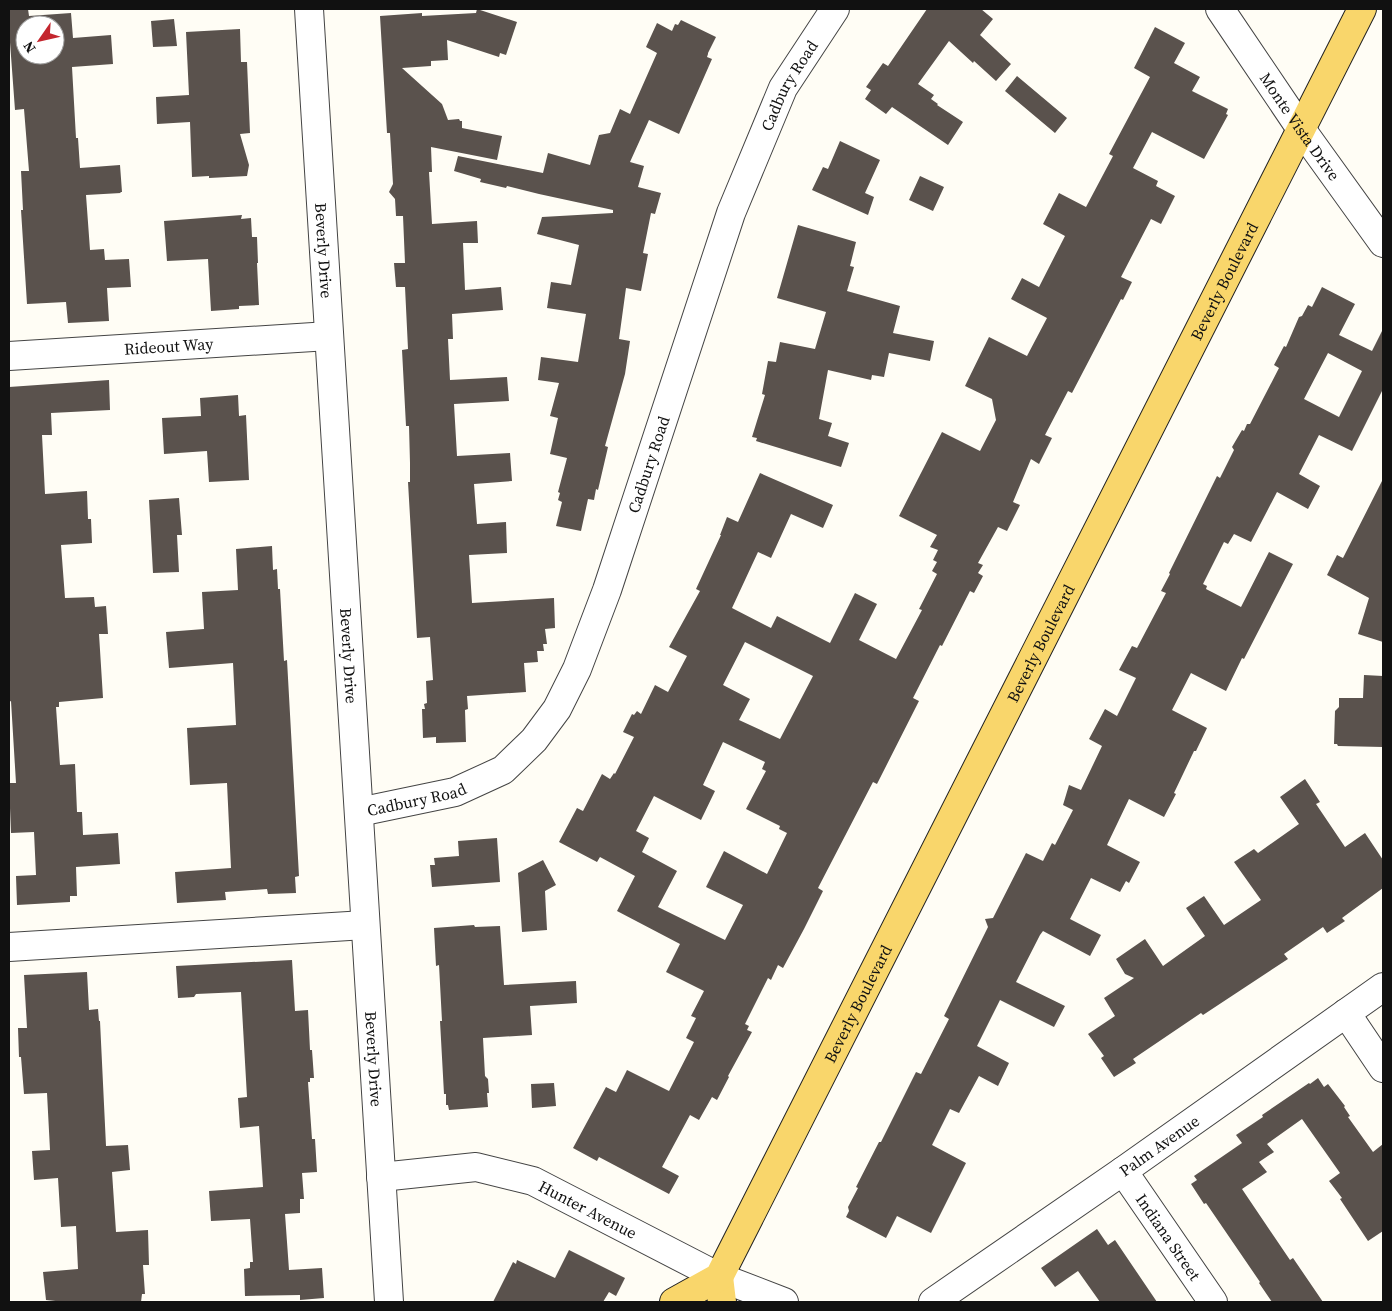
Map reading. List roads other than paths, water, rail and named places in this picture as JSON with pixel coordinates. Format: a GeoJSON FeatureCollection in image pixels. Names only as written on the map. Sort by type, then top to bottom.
{"type":"FeatureCollection","features":[{"type":"Feature","properties":{"kind":"main road","name":"Beverly Boulevard"},"geometry":{"type":"LineString","coordinates":[[721,1289],[1362,9]]}},
{"type":"Feature","properties":{"kind":"main road"},"geometry":{"type":"LineString","coordinates":[[674,1302],[721,1289]]}},
{"type":"Feature","properties":{"kind":"street","name":"Beverly Drive"},"geometry":{"type":"LineString","coordinates":[[309,9],[389,1302]]}},
{"type":"Feature","properties":{"kind":"street","name":"Cadbury Road"},"geometry":{"type":"LineString","coordinates":[[358,812],[455,792],[503,770],[534,740],[557,709],[577,669],[607,590],[730,213],[783,88],[834,9]]}},
{"type":"Feature","properties":{"kind":"street","name":"Monte Vista Drive"},"geometry":{"type":"LineString","coordinates":[[1220,9],[1383,243]]}},
{"type":"Feature","properties":{"kind":"street","name":"Rideout Way"},"geometry":{"type":"LineString","coordinates":[[9,356],[329,336]]}},
{"type":"Feature","properties":{"kind":"street"},"geometry":{"type":"LineString","coordinates":[[9,947],[366,925]]}},
{"type":"Feature","properties":{"kind":"street","name":"Palm Avenue"},"geometry":{"type":"LineString","coordinates":[[933,1302],[1383,987]]}},
{"type":"Feature","properties":{"kind":"street"},"geometry":{"type":"LineString","coordinates":[[1346,1013],[1383,1068]]}},
{"type":"Feature","properties":{"kind":"street","name":"Hunter Avenue"},"geometry":{"type":"LineString","coordinates":[[380,1177],[476,1167],[534,1181],[721,1289],[784,1302]]}},
{"type":"Feature","properties":{"kind":"street","name":"Indiana Street"},"geometry":{"type":"LineString","coordinates":[[1123,1170],[1213,1302]]}}]}
